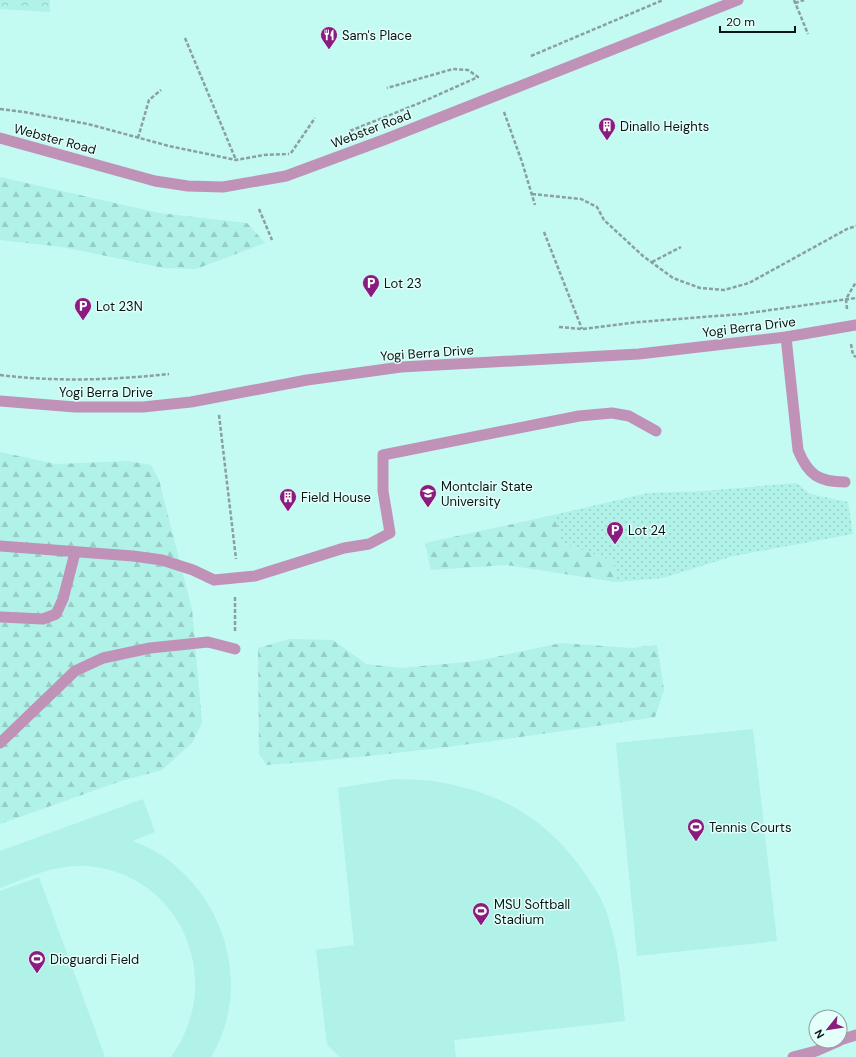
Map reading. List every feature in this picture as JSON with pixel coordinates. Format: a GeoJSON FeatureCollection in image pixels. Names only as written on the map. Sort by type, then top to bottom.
{"type":"FeatureCollection","features":[{"type":"Feature","properties":{"kind":"street","name":"Webster Road"},"geometry":{"type":"LineString","coordinates":[[0,138],[155,181],[188,186],[223,187],[286,176],[386,139],[738,0]]}},
{"type":"Feature","properties":{"kind":"street","name":"Yogi Berra Drive"},"geometry":{"type":"LineString","coordinates":[[0,401],[26,405],[142,407],[192,402],[307,380],[401,367],[639,354],[786,337],[856,325]]}},
{"type":"Feature","properties":{"kind":"street"},"geometry":{"type":"LineString","coordinates":[[786,337],[798,450],[802,460],[812,474],[830,482],[845,482]]}},
{"type":"Feature","properties":{"kind":"street"},"geometry":{"type":"LineString","coordinates":[[0,546],[75,553],[133,556],[162,560],[193,570],[214,580],[255,576],[344,548],[369,544],[390,533],[383,491],[383,455],[579,416],[612,413],[629,416],[656,431]]}},
{"type":"Feature","properties":{"kind":"street"},"geometry":{"type":"LineString","coordinates":[[0,617],[43,619],[56,614],[63,599],[75,553]]}},
{"type":"Feature","properties":{"kind":"street"},"geometry":{"type":"LineString","coordinates":[[0,743],[75,670],[103,658],[150,648],[208,642],[235,649]]}},
{"type":"Feature","properties":{"kind":"street"},"geometry":{"type":"LineString","coordinates":[[793,1057],[821,1049]]}},
{"type":"Feature","properties":{"kind":"path"},"geometry":{"type":"LineString","coordinates":[[531,56],[663,0]]}},
{"type":"Feature","properties":{"kind":"path"},"geometry":{"type":"LineString","coordinates":[[794,0],[808,34]]}},
{"type":"Feature","properties":{"kind":"path"},"geometry":{"type":"LineString","coordinates":[[795,4],[804,0]]}},
{"type":"Feature","properties":{"kind":"path"},"geometry":{"type":"LineString","coordinates":[[185,38],[236,160]]}},
{"type":"Feature","properties":{"kind":"path"},"geometry":{"type":"LineString","coordinates":[[349,131],[478,77],[468,70],[453,69],[387,88]]}},
{"type":"Feature","properties":{"kind":"path"},"geometry":{"type":"LineString","coordinates":[[138,138],[149,100],[161,90]]}},
{"type":"Feature","properties":{"kind":"path"},"geometry":{"type":"LineString","coordinates":[[0,109],[88,124],[169,146],[236,160],[264,155],[291,154],[298,151]]}},
{"type":"Feature","properties":{"kind":"path"},"geometry":{"type":"LineString","coordinates":[[291,154],[315,118]]}},
{"type":"Feature","properties":{"kind":"path"},"geometry":{"type":"LineString","coordinates":[[507,120],[535,205]]}},
{"type":"Feature","properties":{"kind":"path"},"geometry":{"type":"LineString","coordinates":[[532,194],[581,199],[597,207],[604,220],[652,262],[673,278],[700,288],[724,290],[749,283],[847,229],[856,226]]}},
{"type":"Feature","properties":{"kind":"path"},"geometry":{"type":"LineString","coordinates":[[259,209],[272,240]]}},
{"type":"Feature","properties":{"kind":"path"},"geometry":{"type":"LineString","coordinates":[[544,232],[582,329]]}},
{"type":"Feature","properties":{"kind":"path"},"geometry":{"type":"LineString","coordinates":[[652,262],[681,247]]}},
{"type":"Feature","properties":{"kind":"path"},"geometry":{"type":"LineString","coordinates":[[558,327],[582,329],[639,322],[742,314],[856,298]]}},
{"type":"Feature","properties":{"kind":"path"},"geometry":{"type":"LineString","coordinates":[[0,375],[70,379],[123,379],[169,374]]}},
{"type":"Feature","properties":{"kind":"path"},"geometry":{"type":"LineString","coordinates":[[218,412],[236,562],[235,649]]}},
{"type":"Feature","properties":{"kind":"shaded area","name":"Montclair State University"},"geometry":{"type":"Polygon","coordinates":[[[0,0],[856,0],[856,1057],[0,1057],[0,0]]]}},
{"type":"Feature","properties":{"kind":"green space"},"geometry":{"type":"Polygon","coordinates":[[[0,0],[50,0],[50,12],[0,9],[0,0]]]}},
{"type":"Feature","properties":{"kind":"green space"},"geometry":{"type":"Polygon","coordinates":[[[0,177],[159,213],[247,223],[265,243],[196,269],[164,268],[63,247],[0,240],[0,177]]]}},
{"type":"Feature","properties":{"kind":"green space"},"geometry":{"type":"Polygon","coordinates":[[[0,452],[56,464],[128,461],[151,465],[159,480],[192,609],[202,722],[192,743],[162,770],[121,781],[0,824],[0,452]]]}},
{"type":"Feature","properties":{"kind":"green space"},"geometry":{"type":"Polygon","coordinates":[[[797,483],[810,494],[848,502],[853,534],[733,556],[663,578],[616,582],[613,561],[562,543],[554,515],[648,493],[705,491],[797,483]]]}},
{"type":"Feature","properties":{"kind":"green space"},"geometry":{"type":"Polygon","coordinates":[[[554,515],[562,543],[613,561],[616,582],[507,565],[431,570],[425,543],[554,515]]]}},
{"type":"Feature","properties":{"kind":"green space"},"geometry":{"type":"Polygon","coordinates":[[[290,639],[333,640],[366,664],[401,668],[477,661],[561,643],[632,648],[657,645],[664,690],[655,717],[461,745],[363,757],[266,765],[259,753],[258,648],[290,639]]]}},
{"type":"Feature","properties":{"kind":"green space","name":"Tennis Courts"},"geometry":{"type":"Polygon","coordinates":[[[753,729],[777,941],[637,956],[616,743],[753,729]]]}},
{"type":"Feature","properties":{"kind":"green space","name":"MSU Softball Stadium"},"geometry":{"type":"Polygon","coordinates":[[[395,779],[438,782],[480,792],[517,809],[549,832],[564,847],[590,881],[606,911],[617,951],[625,1021],[454,1040],[456,1057],[340,1057],[327,1045],[316,950],[354,945],[338,788],[395,779]]]}},
{"type":"Feature","properties":{"kind":"green space"},"geometry":{"type":"Polygon","coordinates":[[[143,799],[155,832],[134,840],[134,842],[148,847],[160,854],[183,873],[200,892],[213,913],[223,936],[229,960],[231,985],[229,1010],[222,1034],[211,1057],[171,1057],[187,1028],[195,997],[194,966],[186,936],[170,910],[148,889],[120,873],[87,866],[53,869],[0,888],[0,851],[143,799]]]}},
{"type":"Feature","properties":{"kind":"green space","name":"Dioguardi Field"},"geometry":{"type":"Polygon","coordinates":[[[39,877],[105,1057],[0,1057],[0,891],[39,877]]]}},
{"type":"Feature","properties":{"kind":"place","name":"Sam's Place"},"geometry":{"type":"Point","coordinates":[329,50]}},
{"type":"Feature","properties":{"kind":"place","name":"Dinallo Heights"},"geometry":{"type":"Point","coordinates":[607,141]}},
{"type":"Feature","properties":{"kind":"place","name":"Lot 23"},"geometry":{"type":"Point","coordinates":[371,298]}},
{"type":"Feature","properties":{"kind":"place","name":"Lot 23N"},"geometry":{"type":"Point","coordinates":[83,321]}},
{"type":"Feature","properties":{"kind":"place","name":"Montclair State University"},"geometry":{"type":"Point","coordinates":[428,508]}},
{"type":"Feature","properties":{"kind":"place","name":"Field House"},"geometry":{"type":"Point","coordinates":[288,512]}},
{"type":"Feature","properties":{"kind":"place","name":"Lot 24"},"geometry":{"type":"Point","coordinates":[615,545]}},
{"type":"Feature","properties":{"kind":"place","name":"Tennis Courts"},"geometry":{"type":"Point","coordinates":[696,842]}},
{"type":"Feature","properties":{"kind":"place","name":"MSU Softball Stadium"},"geometry":{"type":"Point","coordinates":[481,926]}},
{"type":"Feature","properties":{"kind":"place","name":"Dioguardi Field"},"geometry":{"type":"Point","coordinates":[37,974]}}]}
